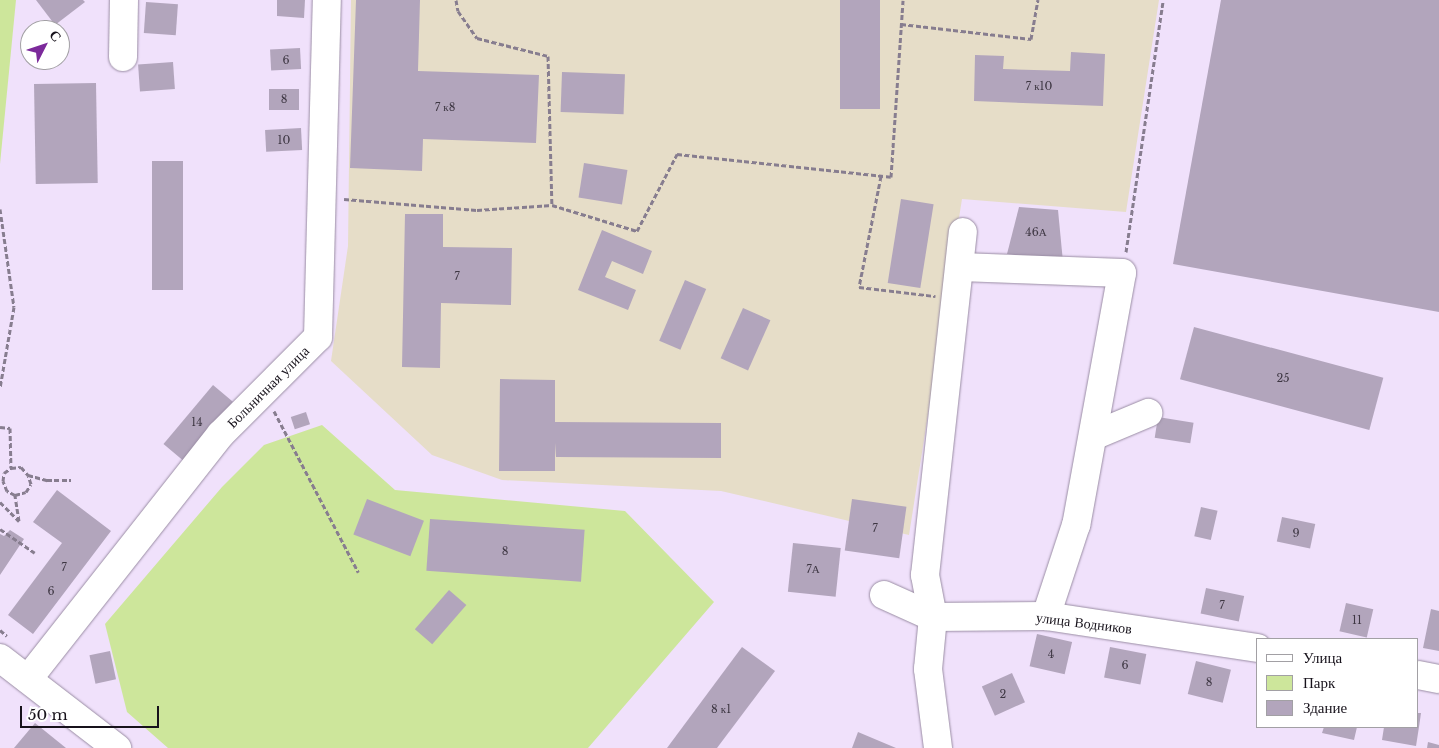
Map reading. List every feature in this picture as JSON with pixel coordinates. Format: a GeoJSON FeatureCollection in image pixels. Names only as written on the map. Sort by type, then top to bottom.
{"type":"FeatureCollection","features":[{"type":"Feature","properties":{"kind":"street"},"geometry":{"type":"LineString","coordinates":[[122,56],[124,0]]}},
{"type":"Feature","properties":{"kind":"street","name":"Больничная улица"},"geometry":{"type":"LineString","coordinates":[[10,671],[222,434],[262,391],[318,337],[327,0]]}},
{"type":"Feature","properties":{"kind":"street"},"geometry":{"type":"LineString","coordinates":[[938,748],[928,669],[933,617],[926,575],[958,299],[963,232]]}},
{"type":"Feature","properties":{"kind":"street"},"geometry":{"type":"LineString","coordinates":[[960,267],[1122,273],[1076,525],[1046,616]]}},
{"type":"Feature","properties":{"kind":"street"},"geometry":{"type":"LineString","coordinates":[[1093,436],[1148,413]]}},
{"type":"Feature","properties":{"kind":"street","name":"улица Водников"},"geometry":{"type":"LineString","coordinates":[[884,596],[933,617],[1046,616],[1256,648]]}},
{"type":"Feature","properties":{"kind":"street"},"geometry":{"type":"LineString","coordinates":[[10,671],[117,748]]}},
{"type":"Feature","properties":{"kind":"street"},"geometry":{"type":"LineString","coordinates":[[1419,675],[1439,679]]}},
{"type":"Feature","properties":{"kind":"path"},"geometry":{"type":"LineString","coordinates":[[456,0],[458,12],[477,38],[548,56],[552,205]]}},
{"type":"Feature","properties":{"kind":"path"},"geometry":{"type":"LineString","coordinates":[[323,198],[477,210],[552,205],[637,231],[677,154],[891,177],[903,0]]}},
{"type":"Feature","properties":{"kind":"path"},"geometry":{"type":"LineString","coordinates":[[901,24],[1031,39],[1038,0]]}},
{"type":"Feature","properties":{"kind":"path"},"geometry":{"type":"LineString","coordinates":[[1122,273],[1164,0]]}},
{"type":"Feature","properties":{"kind":"path"},"geometry":{"type":"LineString","coordinates":[[880,176],[859,287],[958,299]]}},
{"type":"Feature","properties":{"kind":"path"},"geometry":{"type":"LineString","coordinates":[[0,208],[14,306],[0,388]]}},
{"type":"Feature","properties":{"kind":"path"},"geometry":{"type":"LineString","coordinates":[[262,391],[289,436],[358,572]]}},
{"type":"Feature","properties":{"kind":"path"},"geometry":{"type":"LineString","coordinates":[[0,427],[10,428],[11,468]]}},
{"type":"Feature","properties":{"kind":"path"},"geometry":{"type":"LineString","coordinates":[[28,475],[30,484],[26,492],[15,495],[7,491],[2,481],[4,473],[11,468],[21,468],[28,475],[47,480],[71,480]]}},
{"type":"Feature","properties":{"kind":"path"},"geometry":{"type":"LineString","coordinates":[[0,502],[19,521],[15,495]]}},
{"type":"Feature","properties":{"kind":"path"},"geometry":{"type":"LineString","coordinates":[[0,528],[35,554]]}},
{"type":"Feature","properties":{"kind":"shaded area"},"geometry":{"type":"Polygon","coordinates":[[[351,0],[1159,0],[1126,212],[962,199],[909,535],[721,491],[502,480],[432,455],[331,361],[348,246],[351,0]]]}},
{"type":"Feature","properties":{"kind":"green space"},"geometry":{"type":"Polygon","coordinates":[[[0,0],[16,0],[0,164],[0,0]]]}},
{"type":"Feature","properties":{"kind":"green space"},"geometry":{"type":"Polygon","coordinates":[[[322,425],[395,490],[625,511],[714,602],[588,748],[168,748],[127,712],[105,624],[222,487],[264,445],[322,425]]]}},
{"type":"Feature","properties":{"kind":"building"},"geometry":{"type":"Polygon","coordinates":[[[36,0],[83,0],[85,2],[62,20],[51,20],[36,0]]]}},
{"type":"Feature","properties":{"kind":"building"},"geometry":{"type":"Polygon","coordinates":[[[277,0],[305,0],[304,18],[277,16],[277,0]]]}},
{"type":"Feature","properties":{"kind":"building"},"geometry":{"type":"Polygon","coordinates":[[[356,0],[420,0],[418,71],[539,75],[536,143],[423,139],[422,171],[350,168],[356,0]]]}},
{"type":"Feature","properties":{"kind":"building"},"geometry":{"type":"Polygon","coordinates":[[[840,0],[880,0],[880,109],[840,109],[840,0]]]}},
{"type":"Feature","properties":{"kind":"building"},"geometry":{"type":"Polygon","coordinates":[[[1221,0],[1439,0],[1439,312],[1173,264],[1221,0]]]}},
{"type":"Feature","properties":{"kind":"building"},"geometry":{"type":"Polygon","coordinates":[[[146,2],[178,4],[176,35],[144,33],[146,2]]]}},
{"type":"Feature","properties":{"kind":"building"},"geometry":{"type":"Polygon","coordinates":[[[300,48],[301,69],[271,71],[270,50],[300,48]]]}},
{"type":"Feature","properties":{"kind":"building"},"geometry":{"type":"Polygon","coordinates":[[[1071,52],[1105,54],[1103,106],[974,101],[975,55],[1004,56],[1003,69],[1070,71],[1071,52]]]}},
{"type":"Feature","properties":{"kind":"building"},"geometry":{"type":"Polygon","coordinates":[[[173,62],[175,89],[140,91],[138,64],[173,62]]]}},
{"type":"Feature","properties":{"kind":"building"},"geometry":{"type":"Polygon","coordinates":[[[562,72],[625,74],[624,114],[561,112],[562,72]]]}},
{"type":"Feature","properties":{"kind":"building"},"geometry":{"type":"Polygon","coordinates":[[[96,83],[98,183],[36,184],[34,84],[96,83]]]}},
{"type":"Feature","properties":{"kind":"building"},"geometry":{"type":"Polygon","coordinates":[[[269,89],[299,89],[299,110],[269,110],[269,89]]]}},
{"type":"Feature","properties":{"kind":"building"},"geometry":{"type":"Polygon","coordinates":[[[301,128],[302,150],[266,152],[265,130],[301,128]]]}},
{"type":"Feature","properties":{"kind":"building"},"geometry":{"type":"Polygon","coordinates":[[[152,161],[183,161],[183,290],[152,290],[152,161]]]}},
{"type":"Feature","properties":{"kind":"building"},"geometry":{"type":"Polygon","coordinates":[[[584,163],[627,170],[622,204],[579,198],[584,163]]]}},
{"type":"Feature","properties":{"kind":"building"},"geometry":{"type":"Polygon","coordinates":[[[901,199],[934,204],[920,288],[888,283],[901,199]]]}},
{"type":"Feature","properties":{"kind":"building"},"geometry":{"type":"Polygon","coordinates":[[[1019,207],[1058,210],[1063,262],[1007,254],[1019,207]]]}},
{"type":"Feature","properties":{"kind":"building"},"geometry":{"type":"Polygon","coordinates":[[[405,214],[443,214],[443,247],[512,248],[511,305],[441,303],[440,368],[402,367],[405,214]]]}},
{"type":"Feature","properties":{"kind":"building"},"geometry":{"type":"Polygon","coordinates":[[[602,230],[652,251],[643,274],[612,261],[605,277],[636,290],[628,310],[578,290],[602,230]]]}},
{"type":"Feature","properties":{"kind":"building"},"geometry":{"type":"Polygon","coordinates":[[[685,280],[706,289],[680,350],[659,341],[685,280]]]}},
{"type":"Feature","properties":{"kind":"building"},"geometry":{"type":"Polygon","coordinates":[[[743,308],[770,320],[748,370],[721,358],[743,308]]]}},
{"type":"Feature","properties":{"kind":"building"},"geometry":{"type":"Polygon","coordinates":[[[1194,327],[1383,378],[1369,430],[1180,379],[1194,327]]]}},
{"type":"Feature","properties":{"kind":"building"},"geometry":{"type":"Polygon","coordinates":[[[500,379],[555,380],[555,422],[721,423],[721,458],[556,457],[555,443],[555,471],[499,471],[500,379]]]}},
{"type":"Feature","properties":{"kind":"building"},"geometry":{"type":"Polygon","coordinates":[[[213,385],[233,402],[183,461],[164,444],[213,385]]]}},
{"type":"Feature","properties":{"kind":"building"},"geometry":{"type":"Polygon","coordinates":[[[306,412],[310,424],[295,429],[291,417],[306,412]]]}},
{"type":"Feature","properties":{"kind":"building"},"geometry":{"type":"Polygon","coordinates":[[[1158,417],[1194,423],[1190,443],[1155,438],[1158,417]]]}},
{"type":"Feature","properties":{"kind":"building"},"geometry":{"type":"Polygon","coordinates":[[[57,490],[111,531],[33,634],[8,615],[62,543],[33,522],[57,490]]]}},
{"type":"Feature","properties":{"kind":"building"},"geometry":{"type":"Polygon","coordinates":[[[367,499],[424,521],[410,556],[353,534],[367,499]]]}},
{"type":"Feature","properties":{"kind":"building"},"geometry":{"type":"Polygon","coordinates":[[[852,499],[906,507],[899,558],[845,550],[852,499]]]}},
{"type":"Feature","properties":{"kind":"building"},"geometry":{"type":"Polygon","coordinates":[[[1201,507],[1218,511],[1211,540],[1194,536],[1201,507]]]}},
{"type":"Feature","properties":{"kind":"building"},"geometry":{"type":"Polygon","coordinates":[[[1282,517],[1315,524],[1310,549],[1277,541],[1282,517]]]}},
{"type":"Feature","properties":{"kind":"building"},"geometry":{"type":"Polygon","coordinates":[[[430,519],[585,530],[581,582],[426,571],[430,519]]]}},
{"type":"Feature","properties":{"kind":"building"},"geometry":{"type":"Polygon","coordinates":[[[10,530],[24,539],[0,575],[0,534],[4,536],[10,530]]]}},
{"type":"Feature","properties":{"kind":"building"},"geometry":{"type":"Polygon","coordinates":[[[793,543],[841,548],[836,597],[788,592],[793,543]]]}},
{"type":"Feature","properties":{"kind":"building"},"geometry":{"type":"Polygon","coordinates":[[[1206,588],[1244,596],[1239,622],[1201,613],[1206,588]]]}},
{"type":"Feature","properties":{"kind":"building"},"geometry":{"type":"Polygon","coordinates":[[[449,590],[466,605],[432,644],[415,629],[449,590]]]}},
{"type":"Feature","properties":{"kind":"building"},"geometry":{"type":"Polygon","coordinates":[[[1346,603],[1373,609],[1367,638],[1339,631],[1346,603]]]}},
{"type":"Feature","properties":{"kind":"building"},"geometry":{"type":"Polygon","coordinates":[[[1431,609],[1439,611],[1439,651],[1423,648],[1431,609]]]}},
{"type":"Feature","properties":{"kind":"building"},"geometry":{"type":"Polygon","coordinates":[[[1037,634],[1072,642],[1065,674],[1030,666],[1037,634]]]}},
{"type":"Feature","properties":{"kind":"building"},"geometry":{"type":"Polygon","coordinates":[[[742,647],[775,671],[717,748],[667,748],[742,647]]]}},
{"type":"Feature","properties":{"kind":"building"},"geometry":{"type":"Polygon","coordinates":[[[1110,647],[1146,654],[1140,684],[1104,677],[1110,647]]]}},
{"type":"Feature","properties":{"kind":"building"},"geometry":{"type":"Polygon","coordinates":[[[110,651],[116,679],[95,684],[89,655],[110,651]]]}},
{"type":"Feature","properties":{"kind":"building"},"geometry":{"type":"Polygon","coordinates":[[[1196,661],[1231,670],[1223,703],[1188,694],[1196,661]]]}},
{"type":"Feature","properties":{"kind":"building"},"geometry":{"type":"Polygon","coordinates":[[[1012,673],[1025,702],[995,716],[982,686],[1012,673]]]}},
{"type":"Feature","properties":{"kind":"building"},"geometry":{"type":"Polygon","coordinates":[[[35,723],[66,748],[14,748],[35,723]]]}},
{"type":"Feature","properties":{"kind":"building"},"geometry":{"type":"Polygon","coordinates":[[[1324,728],[1357,728],[1354,740],[1322,733],[1324,728]]]}},
{"type":"Feature","properties":{"kind":"building"},"geometry":{"type":"Polygon","coordinates":[[[1384,728],[1419,728],[1416,746],[1382,740],[1384,728]]]}},
{"type":"Feature","properties":{"kind":"building"},"geometry":{"type":"Polygon","coordinates":[[[858,732],[896,748],[852,748],[858,732]]]}},
{"type":"Feature","properties":{"kind":"building"},"geometry":{"type":"Polygon","coordinates":[[[1428,742],[1439,745],[1439,748],[1427,748],[1428,742]]]}}]}
